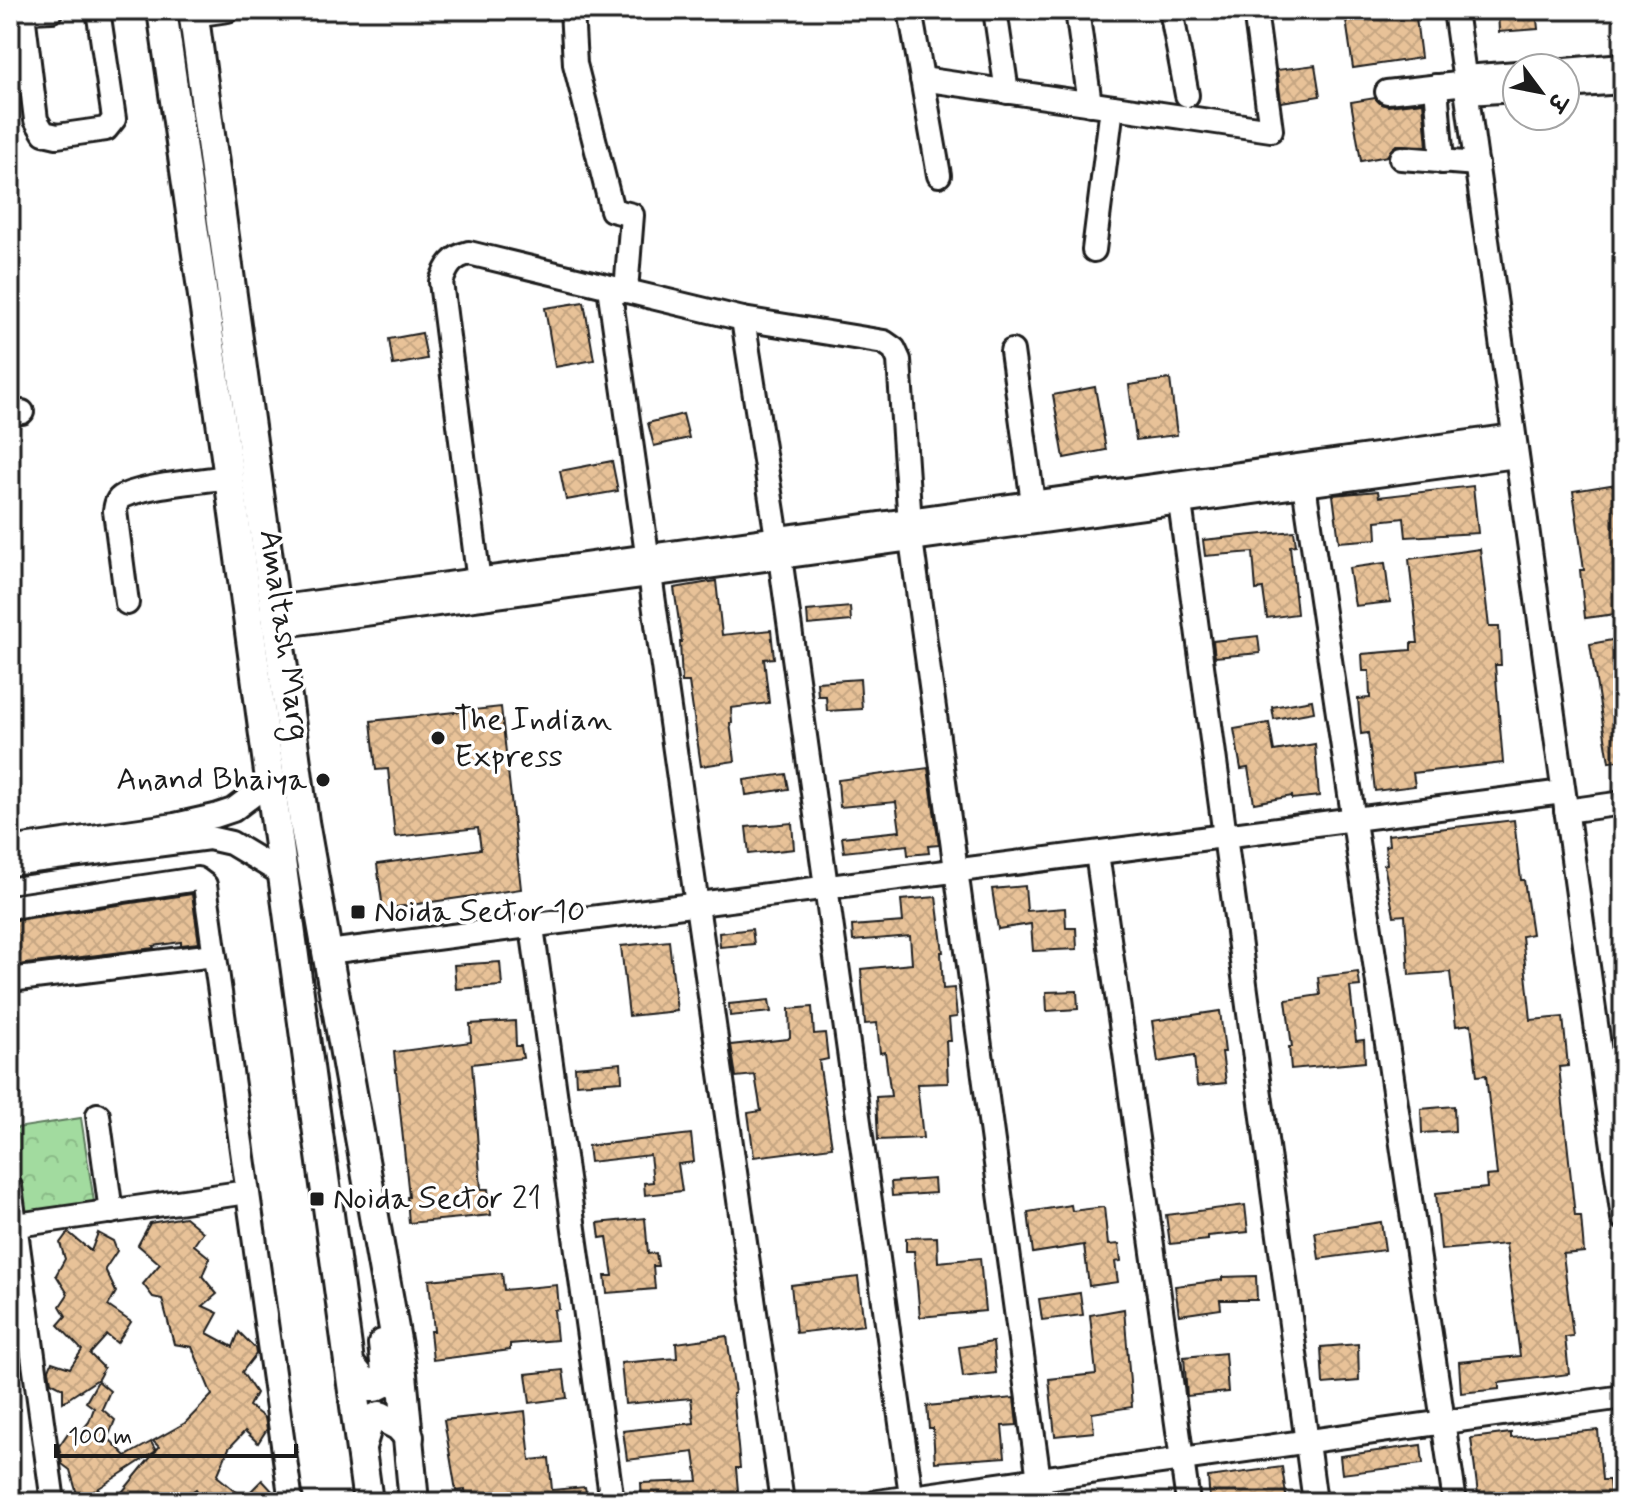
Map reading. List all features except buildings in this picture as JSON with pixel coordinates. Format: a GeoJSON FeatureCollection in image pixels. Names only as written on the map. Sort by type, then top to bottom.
{"type":"FeatureCollection","features":[{"type":"Feature","properties":{"kind":"main road","name":"Amaltash Marg"},"geometry":{"type":"LineString","coordinates":[[162,10],[270,782],[316,1183],[349,1364],[368,1502]]}},
{"type":"Feature","properties":{"kind":"main road","name":"Amaltash Marg"},"geometry":{"type":"LineString","coordinates":[[194,12],[304,822],[393,1326],[409,1437],[414,1502]]}},
{"type":"Feature","properties":{"kind":"main road","name":"Amaltash Marg"},"geometry":{"type":"LineString","coordinates":[[349,1364],[368,1387],[383,1383],[386,1371],[383,1343],[393,1326]]}},
{"type":"Feature","properties":{"kind":"main road"},"geometry":{"type":"LineString","coordinates":[[361,1447],[369,1421],[380,1416],[399,1426],[409,1437]]}},
{"type":"Feature","properties":{"kind":"street"},"geometry":{"type":"LineString","coordinates":[[52,10],[17,18],[36,120],[44,133],[57,136],[106,129],[112,124],[114,112],[98,10]]}},
{"type":"Feature","properties":{"kind":"street"},"geometry":{"type":"LineString","coordinates":[[194,12],[228,10]]}},
{"type":"Feature","properties":{"kind":"street"},"geometry":{"type":"LineString","coordinates":[[572,10],[575,64],[612,210],[632,215],[617,289],[647,566],[782,1502]]}},
{"type":"Feature","properties":{"kind":"street"},"geometry":{"type":"LineString","coordinates":[[910,10],[939,175]]}},
{"type":"Feature","properties":{"kind":"street"},"geometry":{"type":"LineString","coordinates":[[995,10],[1007,92]]}},
{"type":"Feature","properties":{"kind":"street"},"geometry":{"type":"LineString","coordinates":[[1077,10],[1101,106],[1094,250]]}},
{"type":"Feature","properties":{"kind":"street"},"geometry":{"type":"LineString","coordinates":[[1171,10],[1187,95]]}},
{"type":"Feature","properties":{"kind":"street"},"geometry":{"type":"LineString","coordinates":[[922,79],[1271,130],[1255,10]]}},
{"type":"Feature","properties":{"kind":"street"},"geometry":{"type":"LineString","coordinates":[[1455,10],[1623,1218]]}},
{"type":"Feature","properties":{"kind":"street"},"geometry":{"type":"LineString","coordinates":[[1581,69],[1623,65]]}},
{"type":"Feature","properties":{"kind":"street"},"geometry":{"type":"LineString","coordinates":[[1387,92],[1466,84],[1501,76]]}},
{"type":"Feature","properties":{"kind":"street"},"geometry":{"type":"LineString","coordinates":[[1581,85],[1623,82]]}},
{"type":"Feature","properties":{"kind":"street"},"geometry":{"type":"LineString","coordinates":[[1466,84],[1501,88]]}},
{"type":"Feature","properties":{"kind":"street"},"geometry":{"type":"LineString","coordinates":[[1436,86],[1442,162]]}},
{"type":"Feature","properties":{"kind":"street"},"geometry":{"type":"LineString","coordinates":[[1401,158],[1477,164]]}},
{"type":"Feature","properties":{"kind":"street"},"geometry":{"type":"LineString","coordinates":[[480,589],[441,282],[446,268],[456,256],[469,253],[743,319],[884,342],[894,349],[899,360],[910,530],[1042,1502]]}},
{"type":"Feature","properties":{"kind":"street"},"geometry":{"type":"LineString","coordinates":[[743,319],[779,548],[911,1500]]}},
{"type":"Feature","properties":{"kind":"street"},"geometry":{"type":"LineString","coordinates":[[1012,351],[1034,512]]}},
{"type":"Feature","properties":{"kind":"street"},"geometry":{"type":"LineString","coordinates":[[276,617],[1515,446]]}},
{"type":"Feature","properties":{"kind":"street"},"geometry":{"type":"LineString","coordinates":[[1303,475],[1455,1502]]}},
{"type":"Feature","properties":{"kind":"street"},"geometry":{"type":"LineString","coordinates":[[127,603],[116,502],[122,497],[149,490],[229,477]]}},
{"type":"Feature","properties":{"kind":"street"},"geometry":{"type":"LineString","coordinates":[[1179,493],[1315,1502]]}},
{"type":"Feature","properties":{"kind":"street"},"geometry":{"type":"LineString","coordinates":[[10,864],[225,813],[270,782]]}},
{"type":"Feature","properties":{"kind":"street"},"geometry":{"type":"LineString","coordinates":[[328,952],[1354,820],[1565,802],[1623,803]]}},
{"type":"Feature","properties":{"kind":"street"},"geometry":{"type":"LineString","coordinates":[[225,813],[216,830],[226,841],[281,873]]}},
{"type":"Feature","properties":{"kind":"street"},"geometry":{"type":"LineString","coordinates":[[10,849],[209,838],[226,841]]}},
{"type":"Feature","properties":{"kind":"street"},"geometry":{"type":"LineString","coordinates":[[1097,853],[1188,1502]]}},
{"type":"Feature","properties":{"kind":"street"},"geometry":{"type":"LineString","coordinates":[[10,907],[197,879],[205,885],[291,1502]]}},
{"type":"Feature","properties":{"kind":"street"},"geometry":{"type":"LineString","coordinates":[[532,927],[612,1502]]}},
{"type":"Feature","properties":{"kind":"street"},"geometry":{"type":"LineString","coordinates":[[10,980],[214,955]]}},
{"type":"Feature","properties":{"kind":"street"},"geometry":{"type":"LineString","coordinates":[[98,1115],[111,1212]]}},
{"type":"Feature","properties":{"kind":"street"},"geometry":{"type":"LineString","coordinates":[[10,1187],[53,1502]]}},
{"type":"Feature","properties":{"kind":"street"},"geometry":{"type":"LineString","coordinates":[[13,1226],[247,1192]]}},
{"type":"Feature","properties":{"kind":"street"},"geometry":{"type":"LineString","coordinates":[[877,1502],[911,1500],[1039,1479],[1623,1397]]}},
{"type":"Feature","properties":{"kind":"green space"},"geometry":{"type":"Polygon","coordinates":[[[81,1118],[94,1202],[22,1213],[10,1129],[81,1118]]]}},
{"type":"Feature","properties":{"kind":"place","name":"The Indian Express"},"geometry":{"type":"Point","coordinates":[438,738]}},
{"type":"Feature","properties":{"kind":"place","name":"Anand Bhaiya"},"geometry":{"type":"Point","coordinates":[323,780]}},
{"type":"Feature","properties":{"kind":"place","name":"Noida Sector 10"},"geometry":{"type":"Point","coordinates":[358,912]}},
{"type":"Feature","properties":{"kind":"place","name":"Noida Sector 21"},"geometry":{"type":"Point","coordinates":[317,1199]}}]}
